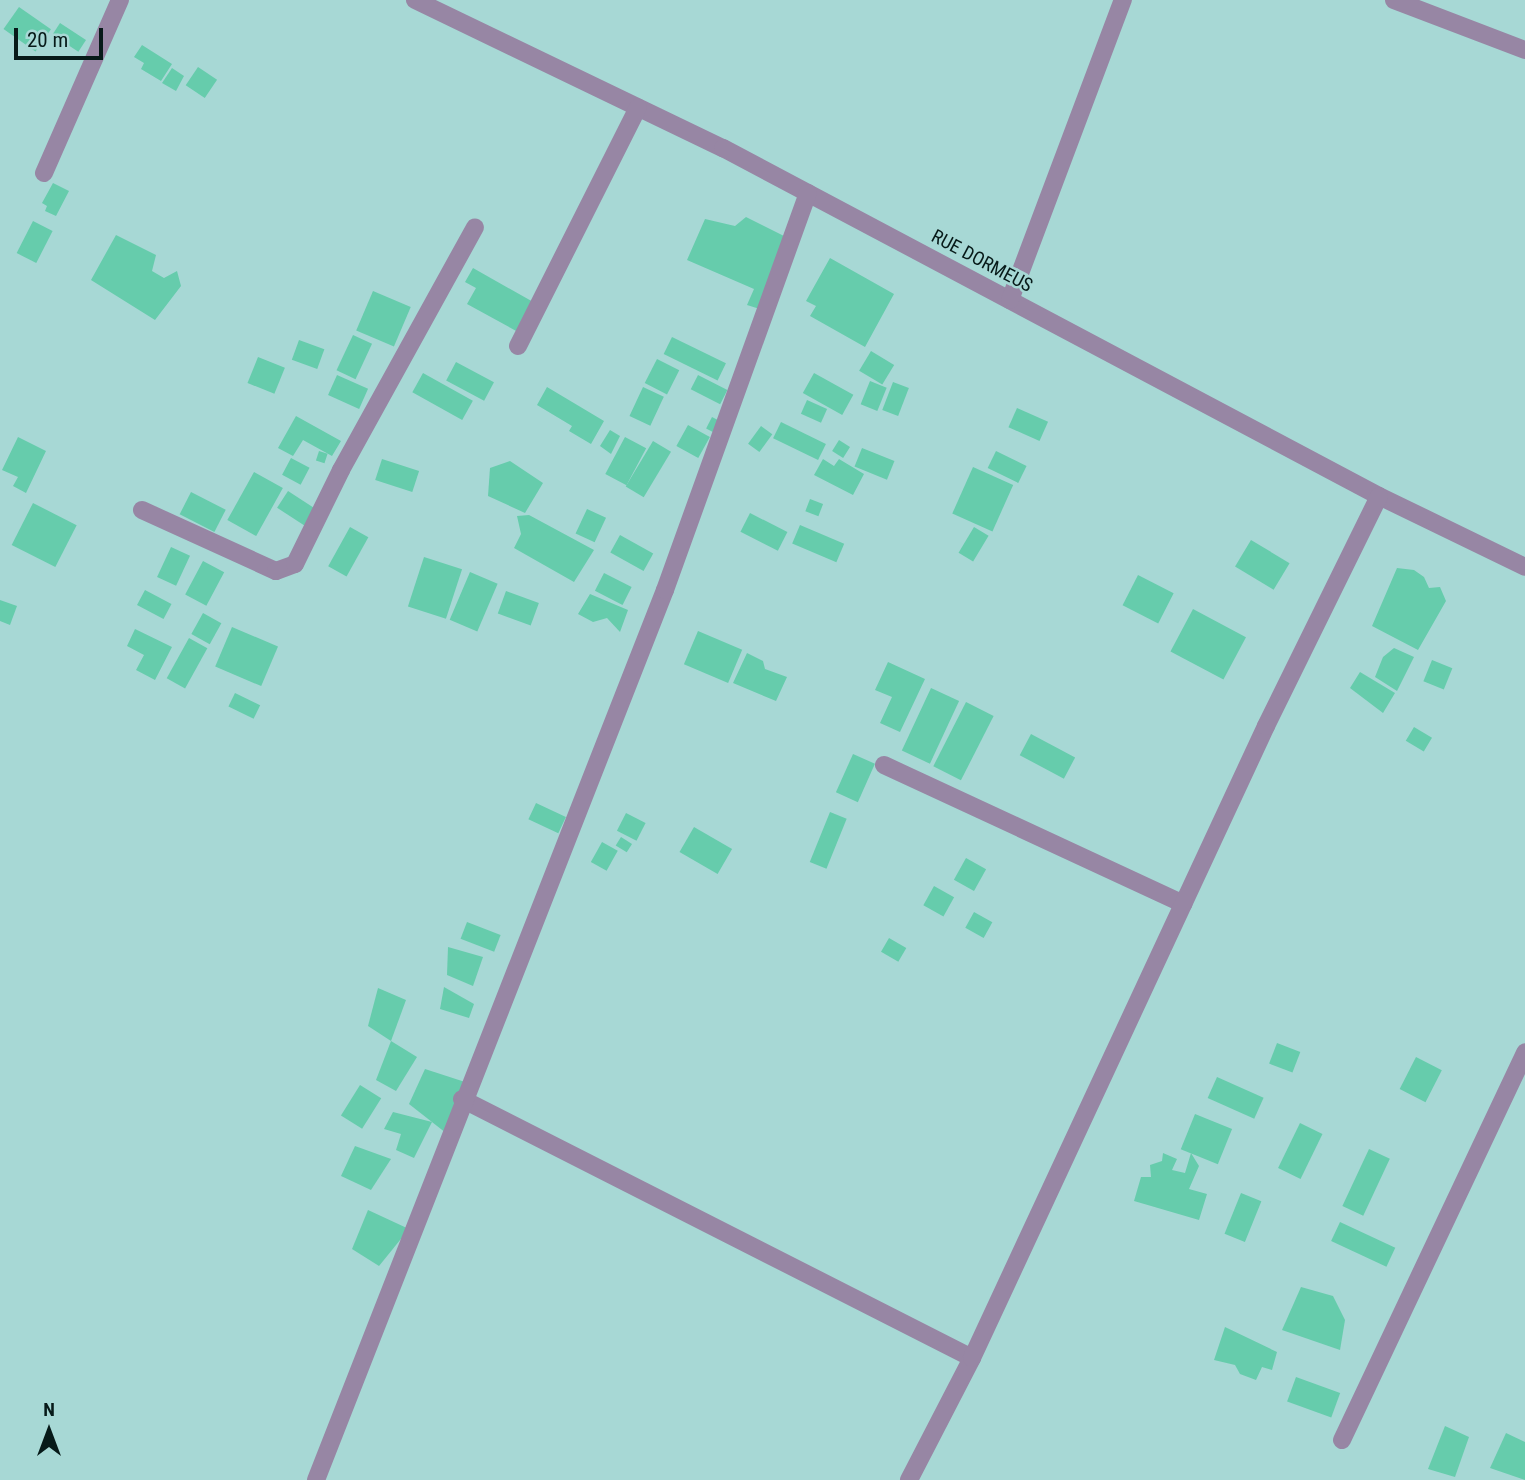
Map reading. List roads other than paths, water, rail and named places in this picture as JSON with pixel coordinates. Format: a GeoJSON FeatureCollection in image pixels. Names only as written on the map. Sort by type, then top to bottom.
{"type":"FeatureCollection","features":[{"type":"Feature","properties":{"kind":"street"},"geometry":{"type":"LineString","coordinates":[[44,173],[120,0]]}},
{"type":"Feature","properties":{"kind":"street","name":"RUE DORMEUS"},"geometry":{"type":"LineString","coordinates":[[415,0],[638,107],[808,193],[1379,496],[1525,568]]}},
{"type":"Feature","properties":{"kind":"street"},"geometry":{"type":"LineString","coordinates":[[1010,300],[1124,0]]}},
{"type":"Feature","properties":{"kind":"street"},"geometry":{"type":"LineString","coordinates":[[1394,0],[1525,50]]}},
{"type":"Feature","properties":{"kind":"street"},"geometry":{"type":"LineString","coordinates":[[518,346],[638,107]]}},
{"type":"Feature","properties":{"kind":"street"},"geometry":{"type":"LineString","coordinates":[[316,1480],[463,1099],[665,590],[808,193]]}},
{"type":"Feature","properties":{"kind":"street"},"geometry":{"type":"LineString","coordinates":[[142,510],[276,571],[295,564],[341,470],[475,227]]}},
{"type":"Feature","properties":{"kind":"street"},"geometry":{"type":"LineString","coordinates":[[909,1480],[972,1358],[1183,904],[1379,496]]}},
{"type":"Feature","properties":{"kind":"street"},"geometry":{"type":"LineString","coordinates":[[884,765],[1183,904]]}},
{"type":"Feature","properties":{"kind":"street"},"geometry":{"type":"LineString","coordinates":[[1342,1440],[1525,1052]]}},
{"type":"Feature","properties":{"kind":"street"},"geometry":{"type":"LineString","coordinates":[[463,1099],[972,1358]]}}]}
